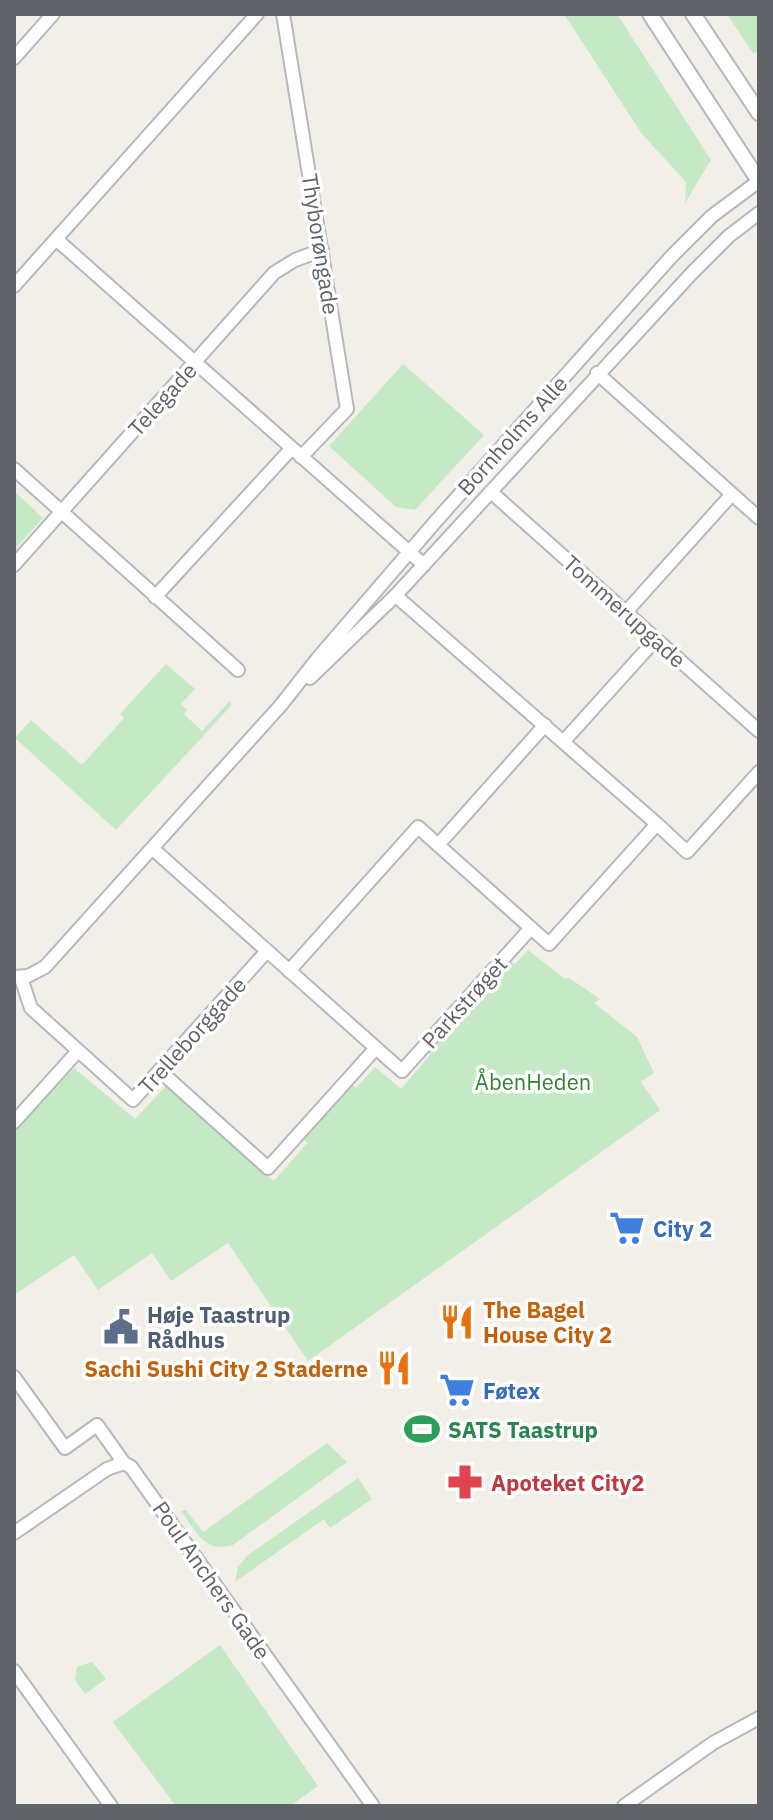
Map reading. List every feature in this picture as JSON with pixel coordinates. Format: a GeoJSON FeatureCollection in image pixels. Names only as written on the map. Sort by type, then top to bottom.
{"type":"FeatureCollection","features":[{"type":"Feature","properties":{"kind":"street"},"geometry":{"type":"LineString","coordinates":[[14,58],[53,14]]}},
{"type":"Feature","properties":{"kind":"street"},"geometry":{"type":"LineString","coordinates":[[14,286],[257,14]]}},
{"type":"Feature","properties":{"kind":"street","name":"Thyborøngade"},"geometry":{"type":"LineString","coordinates":[[283,14],[347,409],[296,453]]}},
{"type":"Feature","properties":{"kind":"street"},"geometry":{"type":"LineString","coordinates":[[650,14],[759,181]]}},
{"type":"Feature","properties":{"kind":"street"},"geometry":{"type":"LineString","coordinates":[[693,14],[759,113]]}},
{"type":"Feature","properties":{"kind":"street","name":"Bornholms Alle"},"geometry":{"type":"LineString","coordinates":[[18,977],[45,967],[281,705],[408,553],[671,257],[712,216],[759,181]]}},
{"type":"Feature","properties":{"kind":"street","name":"Bornholms Alle"},"geometry":{"type":"LineString","coordinates":[[281,705],[396,596],[597,373],[716,249],[759,213]]}},
{"type":"Feature","properties":{"kind":"street"},"geometry":{"type":"LineString","coordinates":[[56,239],[424,565]]}},
{"type":"Feature","properties":{"kind":"street","name":"Telegade"},"geometry":{"type":"LineString","coordinates":[[14,565],[274,273],[295,260],[322,250]]}},
{"type":"Feature","properties":{"kind":"street"},"geometry":{"type":"LineString","coordinates":[[597,373],[759,518]]}},
{"type":"Feature","properties":{"kind":"street"},"geometry":{"type":"LineString","coordinates":[[155,597],[296,453]]}},
{"type":"Feature","properties":{"kind":"street"},"geometry":{"type":"LineString","coordinates":[[14,469],[238,670]]}},
{"type":"Feature","properties":{"kind":"street","name":"Tommerupgade"},"geometry":{"type":"LineString","coordinates":[[491,492],[759,731]]}},
{"type":"Feature","properties":{"kind":"street"},"geometry":{"type":"LineString","coordinates":[[626,612],[732,494]]}},
{"type":"Feature","properties":{"kind":"street"},"geometry":{"type":"LineString","coordinates":[[396,596],[687,852],[759,772]]}},
{"type":"Feature","properties":{"kind":"street"},"geometry":{"type":"LineString","coordinates":[[564,741],[656,639]]}},
{"type":"Feature","properties":{"kind":"street"},"geometry":{"type":"LineString","coordinates":[[438,845],[545,725]]}},
{"type":"Feature","properties":{"kind":"street"},"geometry":{"type":"LineString","coordinates":[[289,971],[418,827],[549,944],[657,824]]}},
{"type":"Feature","properties":{"kind":"street"},"geometry":{"type":"LineString","coordinates":[[153,849],[376,1048],[268,1168],[160,1071]]}},
{"type":"Feature","properties":{"kind":"street","name":"Parkstrøget"},"geometry":{"type":"LineString","coordinates":[[376,1048],[402,1071],[531,928]]}},
{"type":"Feature","properties":{"kind":"street","name":"Trelleborggade"},"geometry":{"type":"LineString","coordinates":[[18,977],[31,1008],[133,1100],[267,951]]}},
{"type":"Feature","properties":{"kind":"street"},"geometry":{"type":"LineString","coordinates":[[14,1122],[78,1051]]}},
{"type":"Feature","properties":{"kind":"street","name":"Poul Anchers Gade"},"geometry":{"type":"LineString","coordinates":[[14,1377],[65,1448],[97,1425],[124,1463],[131,1467],[373,1806]]}},
{"type":"Feature","properties":{"kind":"street"},"geometry":{"type":"LineString","coordinates":[[14,1533],[107,1469],[124,1463]]}},
{"type":"Feature","properties":{"kind":"street"},"geometry":{"type":"LineString","coordinates":[[14,1671],[111,1806]]}},
{"type":"Feature","properties":{"kind":"street"},"geometry":{"type":"LineString","coordinates":[[624,1806],[713,1743],[759,1718]]}},
{"type":"Feature","properties":{"kind":"green space"},"geometry":{"type":"Polygon","coordinates":[[[564,14],[617,14],[711,160],[685,203],[686,182],[642,134],[564,14]]]}},
{"type":"Feature","properties":{"kind":"green space"},"geometry":{"type":"Polygon","coordinates":[[[727,14],[759,14],[759,52],[753,53],[727,14]]]}},
{"type":"Feature","properties":{"kind":"green space"},"geometry":{"type":"Polygon","coordinates":[[[403,364],[484,435],[415,510],[396,507],[329,446],[403,364]]]}},
{"type":"Feature","properties":{"kind":"green space"},"geometry":{"type":"Polygon","coordinates":[[[14,491],[43,518],[14,550],[14,491]]]}},
{"type":"Feature","properties":{"kind":"green space"},"geometry":{"type":"Polygon","coordinates":[[[166,664],[195,689],[181,704],[187,710],[184,714],[202,731],[230,701],[231,706],[116,830],[15,738],[31,720],[82,765],[124,718],[120,714],[166,664]]]}},
{"type":"Feature","properties":{"kind":"green space","name":"ÅbenHeden"},"geometry":{"type":"Polygon","coordinates":[[[528,950],[565,979],[569,978],[600,999],[594,1003],[637,1037],[654,1073],[641,1082],[660,1110],[308,1361],[228,1243],[171,1281],[152,1253],[98,1290],[74,1255],[14,1295],[14,1131],[74,1068],[135,1119],[167,1085],[274,1181],[307,1143],[302,1137],[350,1083],[356,1088],[375,1067],[401,1089],[430,1055],[427,1051],[509,960],[515,964],[528,950]]]}},
{"type":"Feature","properties":{"kind":"green space"},"geometry":{"type":"Polygon","coordinates":[[[327,1443],[347,1462],[233,1545],[223,1547],[208,1543],[181,1511],[186,1510],[203,1532],[327,1443]]]}},
{"type":"Feature","properties":{"kind":"green space"},"geometry":{"type":"Polygon","coordinates":[[[358,1478],[372,1499],[330,1528],[324,1519],[235,1582],[238,1567],[248,1555],[358,1478]]]}},
{"type":"Feature","properties":{"kind":"green space"},"geometry":{"type":"Polygon","coordinates":[[[220,1645],[318,1786],[290,1806],[176,1806],[113,1722],[220,1645]]]}},
{"type":"Feature","properties":{"kind":"green space"},"geometry":{"type":"Polygon","coordinates":[[[92,1662],[106,1679],[85,1694],[75,1680],[77,1667],[92,1662]]]}},
{"type":"Feature","properties":{"kind":"place","name":"City 2"},"geometry":{"type":"Point","coordinates":[627,1228]}},
{"type":"Feature","properties":{"kind":"place","name":"The Bagel House City 2"},"geometry":{"type":"Point","coordinates":[457,1322]}},
{"type":"Feature","properties":{"kind":"place","name":"Høje Taastrup Rådhus"},"geometry":{"type":"Point","coordinates":[121,1327]}},
{"type":"Feature","properties":{"kind":"place","name":"Sachi Sushi City 2 Staderne"},"geometry":{"type":"Point","coordinates":[394,1368]}},
{"type":"Feature","properties":{"kind":"place","name":"Føtex"},"geometry":{"type":"Point","coordinates":[457,1390]}},
{"type":"Feature","properties":{"kind":"place","name":"SATS Taastrup"},"geometry":{"type":"Point","coordinates":[422,1429]}},
{"type":"Feature","properties":{"kind":"place","name":"Apoteket City2"},"geometry":{"type":"Point","coordinates":[465,1482]}}]}
